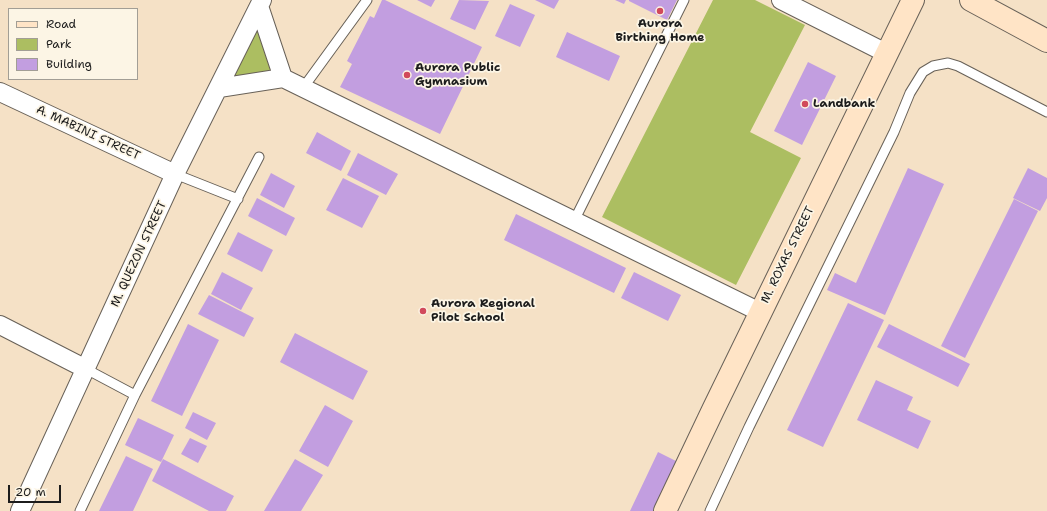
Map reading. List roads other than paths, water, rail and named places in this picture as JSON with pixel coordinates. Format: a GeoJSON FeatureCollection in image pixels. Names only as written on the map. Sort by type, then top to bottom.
{"type":"FeatureCollection","features":[{"type":"Feature","properties":{"kind":"street"},"geometry":{"type":"LineString","coordinates":[[781,0],[888,54]]}},
{"type":"Feature","properties":{"kind":"street","name":"M. ROXAS STREET"},"geometry":{"type":"LineString","coordinates":[[665,511],[760,312],[888,54],[913,0]]}},
{"type":"Feature","properties":{"kind":"street"},"geometry":{"type":"LineString","coordinates":[[971,0],[1047,41]]}},
{"type":"Feature","properties":{"kind":"street"},"geometry":{"type":"LineString","coordinates":[[261,3],[283,78]]}},
{"type":"Feature","properties":{"kind":"street","name":"M. QUEZON STREET"},"geometry":{"type":"LineString","coordinates":[[20,511],[175,174],[261,3]]}},
{"type":"Feature","properties":{"kind":"street"},"geometry":{"type":"LineString","coordinates":[[219,88],[283,78],[760,312]]}},
{"type":"Feature","properties":{"kind":"street","name":"A. MABINI STREET"},"geometry":{"type":"LineString","coordinates":[[0,92],[175,174]]}},
{"type":"Feature","properties":{"kind":"street"},"geometry":{"type":"LineString","coordinates":[[0,326],[86,369]]}},
{"type":"Feature","properties":{"kind":"lane"},"geometry":{"type":"LineString","coordinates":[[303,88],[367,0]]}},
{"type":"Feature","properties":{"kind":"lane"},"geometry":{"type":"LineString","coordinates":[[574,221],[684,0]]}},
{"type":"Feature","properties":{"kind":"lane"},"geometry":{"type":"LineString","coordinates":[[710,511],[749,427],[894,132],[910,92],[923,72],[933,66],[948,63],[958,66],[1047,112]]}},
{"type":"Feature","properties":{"kind":"lane"},"geometry":{"type":"LineString","coordinates":[[80,511],[135,395],[259,157]]}},
{"type":"Feature","properties":{"kind":"lane"},"geometry":{"type":"LineString","coordinates":[[175,174],[238,199]]}},
{"type":"Feature","properties":{"kind":"lane"},"geometry":{"type":"LineString","coordinates":[[86,369],[135,395]]}},
{"type":"Feature","properties":{"kind":"place","name":"Aurora Birthing Home"},"geometry":{"type":"Point","coordinates":[660,11]}},
{"type":"Feature","properties":{"kind":"place","name":"Aurora Public Gymnasium"},"geometry":{"type":"Point","coordinates":[407,75]}},
{"type":"Feature","properties":{"kind":"place","name":"Landbank"},"geometry":{"type":"Point","coordinates":[805,104]}},
{"type":"Feature","properties":{"kind":"place","name":"Aurora Regional Pilot School"},"geometry":{"type":"Point","coordinates":[423,311]}}]}
